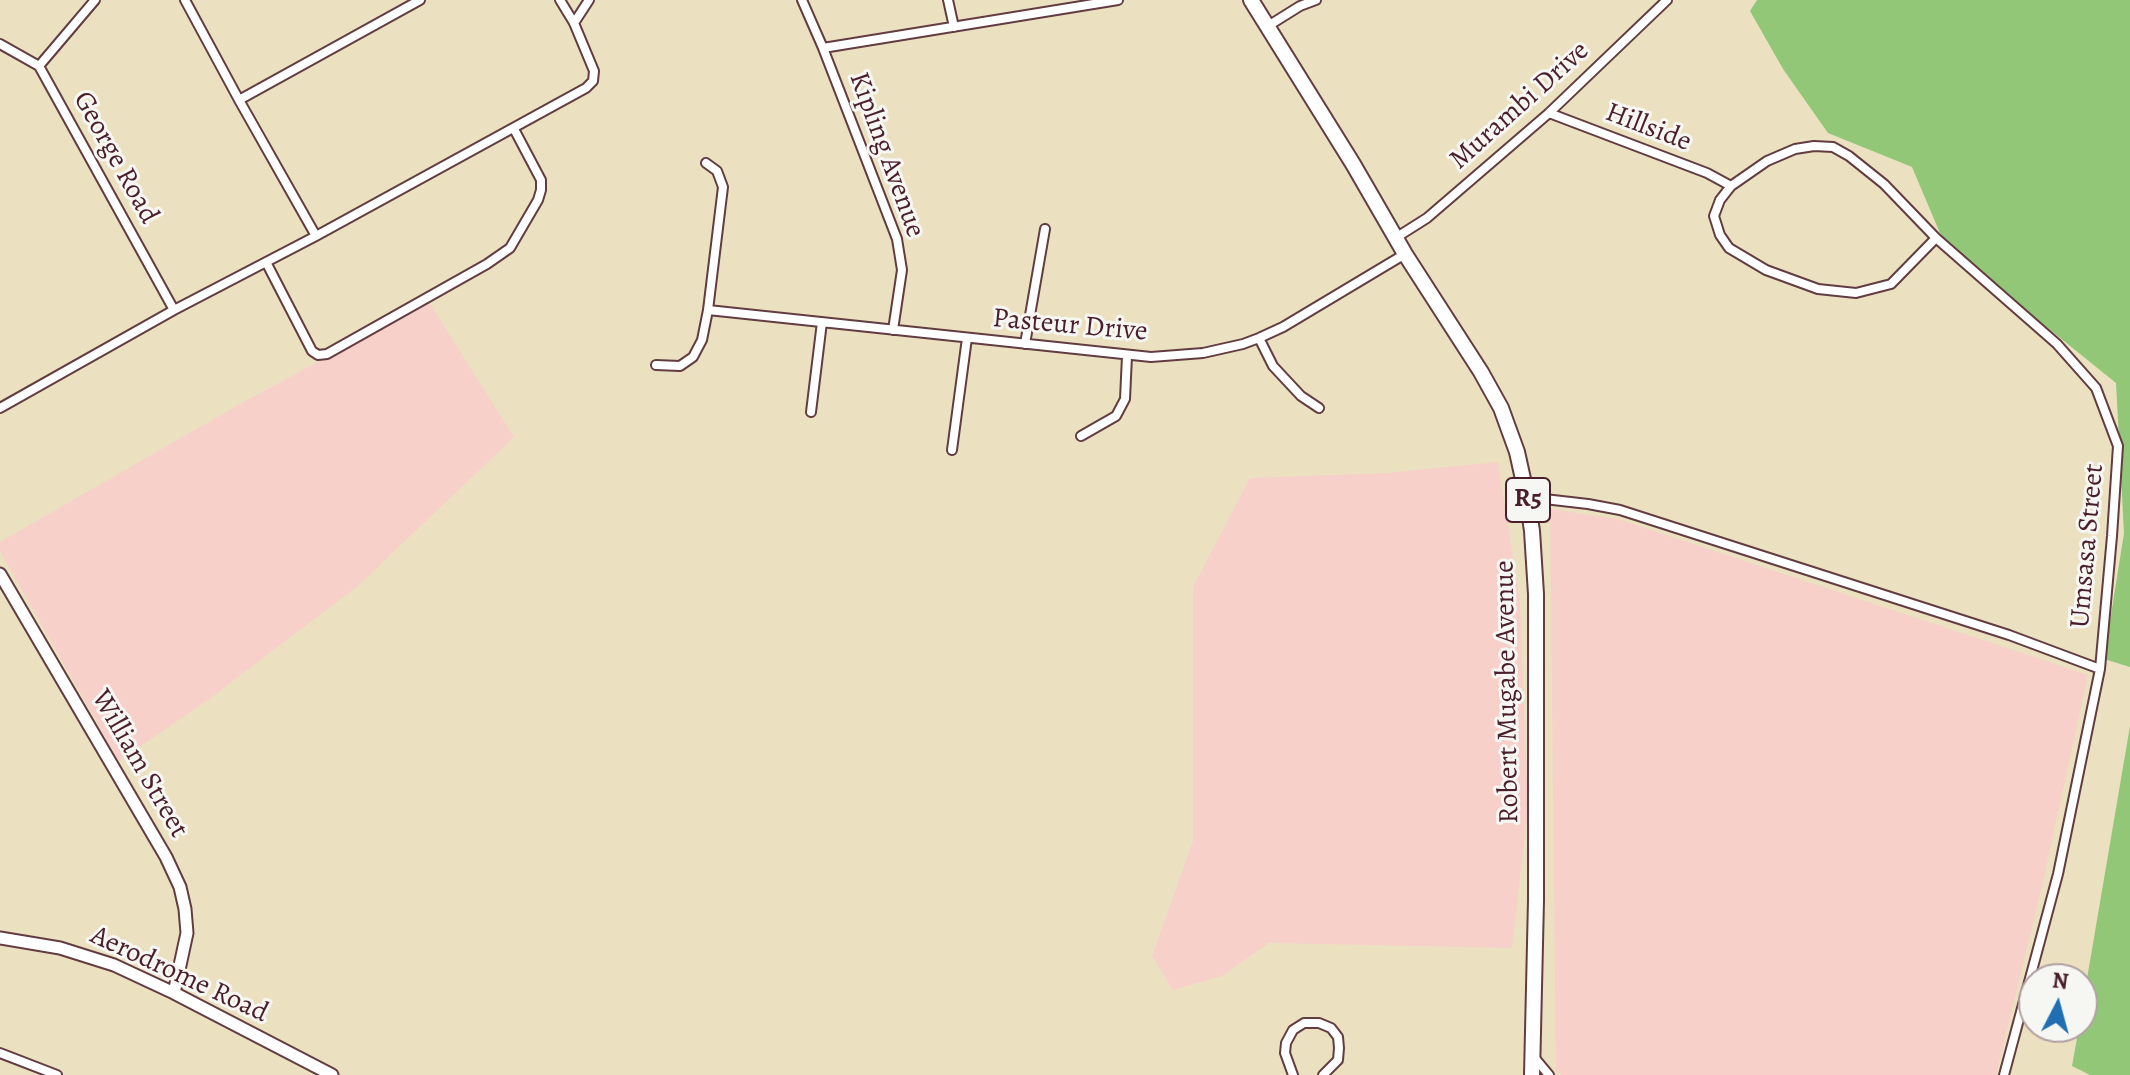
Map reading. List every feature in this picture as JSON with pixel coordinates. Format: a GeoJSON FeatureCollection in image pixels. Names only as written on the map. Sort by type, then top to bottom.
{"type":"FeatureCollection","features":[{"type":"Feature","properties":{"kind":"highway","name":"Robert Mugabe Avenue"},"geometry":{"type":"LineString","coordinates":[[1251,0],[1405,254],[1481,372],[1501,408],[1517,452],[1532,531],[1536,594],[1536,900],[1532,1075]]}},
{"type":"Feature","properties":{"kind":"street"},"geometry":{"type":"LineString","coordinates":[[0,44],[39,66],[95,0]]}},
{"type":"Feature","properties":{"kind":"street"},"geometry":{"type":"LineString","coordinates":[[185,0],[316,236]]}},
{"type":"Feature","properties":{"kind":"street"},"geometry":{"type":"LineString","coordinates":[[239,100],[420,0]]}},
{"type":"Feature","properties":{"kind":"street"},"geometry":{"type":"LineString","coordinates":[[0,408],[174,310],[586,88],[593,81],[594,71],[574,23],[560,0]]}},
{"type":"Feature","properties":{"kind":"street"},"geometry":{"type":"LineString","coordinates":[[574,23],[589,0]]}},
{"type":"Feature","properties":{"kind":"street","name":"Kipling Avenue"},"geometry":{"type":"LineString","coordinates":[[802,0],[897,239],[902,270],[893,330]]}},
{"type":"Feature","properties":{"kind":"street"},"geometry":{"type":"LineString","coordinates":[[948,0],[954,27]]}},
{"type":"Feature","properties":{"kind":"street"},"geometry":{"type":"LineString","coordinates":[[823,48],[1081,3],[1118,0]]}},
{"type":"Feature","properties":{"kind":"street"},"geometry":{"type":"LineString","coordinates":[[1268,26],[1316,0]]}},
{"type":"Feature","properties":{"kind":"street","name":"Murambi Drive"},"geometry":{"type":"LineString","coordinates":[[1397,237],[1427,218],[1549,113],[1667,0]]}},
{"type":"Feature","properties":{"kind":"street","name":"George Road"},"geometry":{"type":"LineString","coordinates":[[39,66],[174,310]]}},
{"type":"Feature","properties":{"kind":"street","name":"Hillside"},"geometry":{"type":"LineString","coordinates":[[1549,113],[1707,173],[1731,186]]}},
{"type":"Feature","properties":{"kind":"street"},"geometry":{"type":"LineString","coordinates":[[266,262],[312,351],[318,355],[327,354],[510,248],[541,190],[541,180],[514,129]]}},
{"type":"Feature","properties":{"kind":"street","name":"Umsasa Street"},"geometry":{"type":"LineString","coordinates":[[1731,186],[1767,161],[1795,149],[1833,147],[1849,156],[1884,184],[1936,238],[2057,344],[2096,388],[2118,446],[2100,669],[2058,874],[2004,1075]]}},
{"type":"Feature","properties":{"kind":"street"},"geometry":{"type":"LineString","coordinates":[[656,365],[680,366],[693,357],[702,340],[723,187],[717,171],[706,163]]}},
{"type":"Feature","properties":{"kind":"street"},"geometry":{"type":"LineString","coordinates":[[1731,186],[1720,200],[1714,216],[1720,235],[1729,248],[1766,270],[1818,289],[1856,293],[1891,284],[1936,238]]}},
{"type":"Feature","properties":{"kind":"street"},"geometry":{"type":"LineString","coordinates":[[1025,344],[1045,229]]}},
{"type":"Feature","properties":{"kind":"street","name":"Pasteur Drive"},"geometry":{"type":"LineString","coordinates":[[708,310],[1127,356],[1203,353],[1243,344],[1283,327],[1405,254]]}},
{"type":"Feature","properties":{"kind":"street"},"geometry":{"type":"LineString","coordinates":[[811,412],[822,322]]}},
{"type":"Feature","properties":{"kind":"street"},"geometry":{"type":"LineString","coordinates":[[952,450],[967,338]]}},
{"type":"Feature","properties":{"kind":"street"},"geometry":{"type":"LineString","coordinates":[[1259,338],[1273,366],[1301,396],[1319,408]]}},
{"type":"Feature","properties":{"kind":"street"},"geometry":{"type":"LineString","coordinates":[[1081,436],[1116,416],[1125,399],[1127,356]]}},
{"type":"Feature","properties":{"kind":"street"},"geometry":{"type":"LineString","coordinates":[[1527,497],[1620,510],[2009,635],[2100,669]]}},
{"type":"Feature","properties":{"kind":"street","name":"William Street"},"geometry":{"type":"LineString","coordinates":[[0,574],[180,887],[187,933],[174,993]]}},
{"type":"Feature","properties":{"kind":"street","name":"Aerodrome Road"},"geometry":{"type":"LineString","coordinates":[[0,938],[60,948],[114,965],[174,993],[312,1070],[332,1075]]}},
{"type":"Feature","properties":{"kind":"street"},"geometry":{"type":"LineString","coordinates":[[1293,1075],[1285,1053],[1286,1043],[1293,1030],[1304,1023],[1319,1023],[1331,1028],[1338,1037],[1338,1060],[1323,1075]]}},
{"type":"Feature","properties":{"kind":"street"},"geometry":{"type":"LineString","coordinates":[[0,1053],[57,1075]]}},
{"type":"Feature","properties":{"kind":"street"},"geometry":{"type":"LineString","coordinates":[[1533,1055],[1549,1075]]}},
{"type":"Feature","properties":{"kind":"shaded area"},"geometry":{"type":"Polygon","coordinates":[[[429,302],[514,437],[359,585],[208,700],[119,761],[0,551],[0,542],[240,404],[429,302]]]}},
{"type":"Feature","properties":{"kind":"shaded area"},"geometry":{"type":"Polygon","coordinates":[[[1498,462],[1520,602],[1528,808],[1512,948],[1269,943],[1222,976],[1173,990],[1152,956],[1193,841],[1193,587],[1250,478],[1386,473],[1498,462]]]}},
{"type":"Feature","properties":{"kind":"shaded area"},"geometry":{"type":"Polygon","coordinates":[[[1550,509],[1618,519],[2088,675],[2041,891],[2023,963],[2018,963],[2018,985],[1996,1075],[1562,1075],[1556,1071],[1550,509]]]}},
{"type":"Feature","properties":{"kind":"green space"},"geometry":{"type":"Polygon","coordinates":[[[1757,0],[2130,0],[2130,667],[2104,659],[2124,533],[2116,383],[1945,245],[1912,167],[1828,133],[1783,69],[1750,11],[1757,0]]]}},
{"type":"Feature","properties":{"kind":"green space"},"geometry":{"type":"Polygon","coordinates":[[[2130,726],[2130,1075],[2090,1075],[2072,1066],[2076,1043],[2098,1043],[2098,963],[2090,963],[2130,726]]]}}]}
